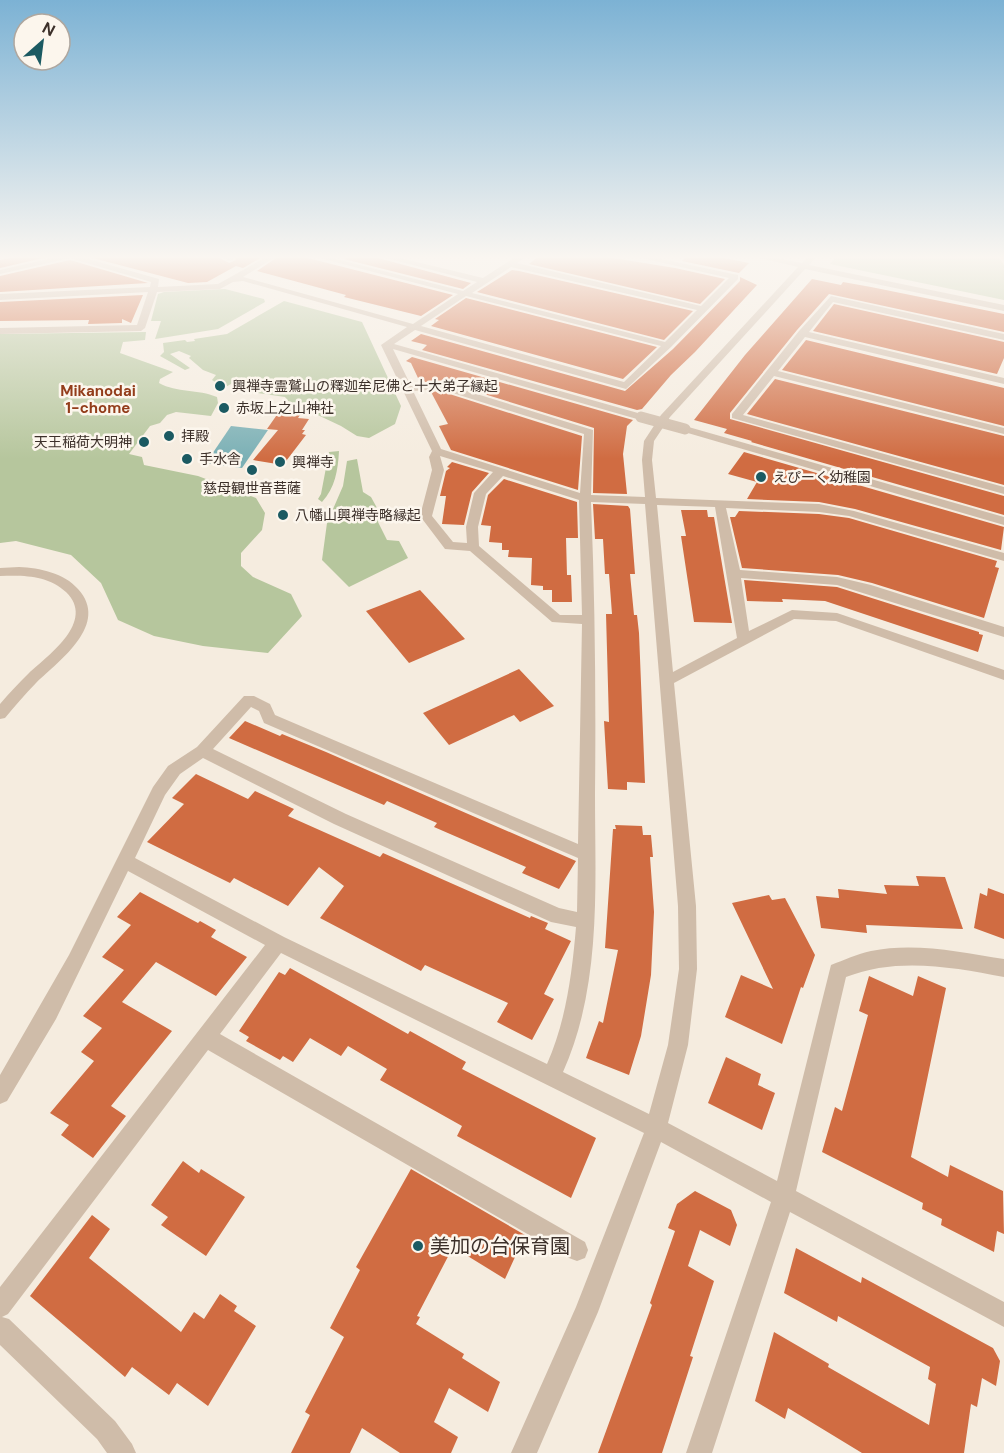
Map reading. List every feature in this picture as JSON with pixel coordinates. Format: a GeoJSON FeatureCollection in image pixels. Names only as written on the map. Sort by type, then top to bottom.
{"type":"FeatureCollection","features":[{"type":"Feature","properties":{"kind":"street"},"geometry":{"type":"LineString","coordinates":[[0,330],[141,328],[142,324]]}},
{"type":"Feature","properties":{"kind":"street"},"geometry":{"type":"LineString","coordinates":[[406,324],[626,386],[689,324]]}},
{"type":"Feature","properties":{"kind":"street"},"geometry":{"type":"LineString","coordinates":[[386,345],[417,324]]}},
{"type":"Feature","properties":{"kind":"street"},"geometry":{"type":"LineString","coordinates":[[585,324],[668,345]]}},
{"type":"Feature","properties":{"kind":"street"},"geometry":{"type":"LineString","coordinates":[[524,1453],[586,1312],[656,1128],[678,1045],[688,969],[687,906],[647,460],[649,441],[656,428],[686,393],[750,324]]}},
{"type":"Feature","properties":{"kind":"street"},"geometry":{"type":"LineString","coordinates":[[810,324],[736,416],[1004,491]]}},
{"type":"Feature","properties":{"kind":"street"},"geometry":{"type":"LineString","coordinates":[[945,324],[1004,337]]}},
{"type":"Feature","properties":{"kind":"street"},"geometry":{"type":"LineString","coordinates":[[802,333],[1004,381]]}},
{"type":"Feature","properties":{"kind":"street"},"geometry":{"type":"LineString","coordinates":[[386,345],[437,451],[585,498],[819,508],[850,513],[1004,557]]}},
{"type":"Feature","properties":{"kind":"street"},"geometry":{"type":"LineString","coordinates":[[386,345],[1004,521]]}},
{"type":"Feature","properties":{"kind":"street"},"geometry":{"type":"LineString","coordinates":[[770,372],[1004,431]]}},
{"type":"Feature","properties":{"kind":"street"},"geometry":{"type":"LineString","coordinates":[[407,389],[441,386],[589,432],[585,498],[590,620],[586,921],[582,971],[564,1051],[551,1077]]}},
{"type":"Feature","properties":{"kind":"street"},"geometry":{"type":"LineString","coordinates":[[437,451],[434,457],[438,470],[426,516],[449,546],[473,546],[557,619],[590,620]]}},
{"type":"Feature","properties":{"kind":"street"},"geometry":{"type":"LineString","coordinates":[[473,546],[472,527],[480,493],[500,472]]}},
{"type":"Feature","properties":{"kind":"street"},"geometry":{"type":"LineString","coordinates":[[720,505],[744,640]]}},
{"type":"Feature","properties":{"kind":"street"},"geometry":{"type":"LineString","coordinates":[[0,573],[23,571],[52,576],[72,589],[79,597],[82,613],[81,626],[67,647],[22,688],[0,714]]}},
{"type":"Feature","properties":{"kind":"street"},"geometry":{"type":"LineString","coordinates":[[734,574],[837,581],[1003,628]]}},
{"type":"Feature","properties":{"kind":"street"},"geometry":{"type":"LineString","coordinates":[[667,681],[792,614],[837,617],[1004,675]]}},
{"type":"Feature","properties":{"kind":"street"},"geometry":{"type":"LineString","coordinates":[[0,1094],[49,1012],[159,791],[174,770],[202,751],[249,700],[265,708],[269,719],[572,849],[588,853]]}},
{"type":"Feature","properties":{"kind":"street"},"geometry":{"type":"LineString","coordinates":[[202,751],[340,819],[557,916],[586,921]]}},
{"type":"Feature","properties":{"kind":"street"},"geometry":{"type":"LineString","coordinates":[[125,861],[278,943],[656,1128],[1004,1315]]}},
{"type":"Feature","properties":{"kind":"street"},"geometry":{"type":"LineString","coordinates":[[0,1306],[278,943]]}},
{"type":"Feature","properties":{"kind":"street"},"geometry":{"type":"LineString","coordinates":[[699,1453],[784,1196],[838,971],[873,959],[916,958],[962,960],[1004,968]]}},
{"type":"Feature","properties":{"kind":"street"},"geometry":{"type":"LineString","coordinates":[[207,1038],[577,1250]]}},
{"type":"Feature","properties":{"kind":"street"},"geometry":{"type":"LineString","coordinates":[[0,1328],[106,1430],[123,1453]]}},
{"type":"Feature","properties":{"kind":"green space"},"geometry":{"type":"Polygon","coordinates":[[[160,324],[227,324],[218,329],[155,339],[160,324]]]}},
{"type":"Feature","properties":{"kind":"green space"},"geometry":{"type":"Polygon","coordinates":[[[245,324],[363,324],[401,406],[395,424],[369,438],[357,436],[288,401],[285,397],[237,390],[248,384],[244,381],[236,381],[224,388],[212,380],[216,375],[203,370],[189,358],[191,356],[179,351],[170,354],[190,368],[185,370],[160,356],[164,352],[163,343],[195,341],[194,339],[227,334],[245,324]]]}},
{"type":"Feature","properties":{"kind":"green space"},"geometry":{"type":"Polygon","coordinates":[[[146,332],[145,340],[123,342],[120,353],[173,372],[160,379],[159,383],[217,397],[218,403],[211,416],[176,412],[167,415],[160,423],[150,426],[129,454],[142,457],[144,465],[198,476],[256,498],[265,513],[262,530],[241,553],[241,566],[253,577],[291,594],[302,616],[268,653],[203,646],[154,636],[118,620],[101,583],[71,555],[16,541],[0,543],[0,334],[146,332]]]}},
{"type":"Feature","properties":{"kind":"green space"},"geometry":{"type":"Polygon","coordinates":[[[339,451],[335,478],[322,502],[318,499],[329,452],[339,451]]]}},
{"type":"Feature","properties":{"kind":"green space"},"geometry":{"type":"Polygon","coordinates":[[[357,459],[363,492],[371,497],[382,517],[378,522],[387,540],[399,541],[408,558],[349,587],[322,560],[327,523],[343,486],[347,461],[357,459]]]}},
{"type":"Feature","properties":{"kind":"water"},"geometry":{"type":"Polygon","coordinates":[[[231,426],[268,430],[242,468],[206,463],[231,426]]]}},
{"type":"Feature","properties":{"kind":"building"},"geometry":{"type":"Polygon","coordinates":[[[434,324],[567,324],[657,347],[623,379],[431,326],[434,324]]]}},
{"type":"Feature","properties":{"kind":"building"},"geometry":{"type":"Polygon","coordinates":[[[601,324],[680,324],[664,340],[601,324]]]}},
{"type":"Feature","properties":{"kind":"building"},"geometry":{"type":"Polygon","coordinates":[[[698,324],[721,324],[671,375],[642,409],[637,410],[422,350],[427,345],[411,341],[421,334],[625,391],[698,324]]]}},
{"type":"Feature","properties":{"kind":"building"},"geometry":{"type":"Polygon","coordinates":[[[772,324],[803,324],[730,413],[730,419],[1004,496],[1004,515],[751,442],[724,433],[727,429],[694,420],[772,324]]]}},
{"type":"Feature","properties":{"kind":"building"},"geometry":{"type":"Polygon","coordinates":[[[819,324],[923,324],[1004,342],[1004,358],[997,374],[813,331],[819,324]]]}},
{"type":"Feature","properties":{"kind":"building"},"geometry":{"type":"Polygon","coordinates":[[[966,324],[1004,324],[1004,332],[966,324]]]}},
{"type":"Feature","properties":{"kind":"building"},"geometry":{"type":"Polygon","coordinates":[[[806,340],[1004,388],[1004,426],[782,370],[806,340]]]}},
{"type":"Feature","properties":{"kind":"building"},"geometry":{"type":"Polygon","coordinates":[[[412,357],[633,420],[627,426],[623,454],[627,494],[593,493],[594,428],[442,381],[425,382],[422,377],[418,378],[411,363],[406,361],[412,357]]]}},
{"type":"Feature","properties":{"kind":"building"},"geometry":{"type":"Polygon","coordinates":[[[775,379],[1004,436],[1004,485],[747,414],[775,379]]]}},
{"type":"Feature","properties":{"kind":"building"},"geometry":{"type":"Polygon","coordinates":[[[440,391],[582,436],[578,490],[451,450],[439,426],[448,424],[431,392],[440,391]]]}},
{"type":"Feature","properties":{"kind":"building"},"geometry":{"type":"Polygon","coordinates":[[[281,409],[302,412],[298,418],[309,419],[302,430],[305,430],[302,434],[306,435],[283,465],[253,460],[278,430],[267,429],[281,409]]]}},
{"type":"Feature","properties":{"kind":"building"},"geometry":{"type":"Polygon","coordinates":[[[744,452],[1004,527],[1001,550],[855,509],[819,502],[747,499],[757,482],[728,474],[744,452]]]}},
{"type":"Feature","properties":{"kind":"building"},"geometry":{"type":"Polygon","coordinates":[[[452,462],[489,473],[472,492],[464,525],[442,524],[446,496],[440,496],[446,471],[450,468],[447,467],[452,462]]]}},
{"type":"Feature","properties":{"kind":"building"},"geometry":{"type":"Polygon","coordinates":[[[504,479],[577,502],[578,538],[566,538],[567,575],[571,575],[572,602],[552,602],[552,590],[543,590],[543,586],[531,585],[532,558],[508,557],[509,550],[502,550],[502,543],[489,542],[491,526],[481,525],[488,495],[504,479]]]}},
{"type":"Feature","properties":{"kind":"building"},"geometry":{"type":"Polygon","coordinates":[[[593,504],[628,506],[630,509],[635,574],[630,574],[634,615],[637,615],[639,633],[645,783],[627,782],[627,790],[608,789],[604,721],[609,722],[606,614],[612,614],[609,574],[605,574],[603,539],[595,539],[593,504]]]}},
{"type":"Feature","properties":{"kind":"building"},"geometry":{"type":"Polygon","coordinates":[[[681,510],[707,510],[708,517],[714,517],[732,623],[694,622],[681,536],[686,536],[681,510]]]}},
{"type":"Feature","properties":{"kind":"building"},"geometry":{"type":"Polygon","coordinates":[[[739,511],[819,514],[849,518],[997,561],[995,567],[999,568],[984,618],[872,583],[838,575],[742,568],[730,517],[735,517],[739,511]]]}},
{"type":"Feature","properties":{"kind":"building"},"geometry":{"type":"Polygon","coordinates":[[[744,580],[837,587],[983,635],[978,652],[825,601],[782,599],[783,602],[747,601],[744,580]]]}},
{"type":"Feature","properties":{"kind":"building"},"geometry":{"type":"Polygon","coordinates":[[[420,590],[465,639],[409,663],[366,611],[420,590]]]}},
{"type":"Feature","properties":{"kind":"building"},"geometry":{"type":"Polygon","coordinates":[[[519,669],[554,706],[520,722],[514,715],[449,745],[423,713],[519,669]]]}},
{"type":"Feature","properties":{"kind":"building"},"geometry":{"type":"Polygon","coordinates":[[[245,721],[326,752],[576,861],[559,889],[522,873],[526,867],[434,827],[437,823],[387,801],[384,805],[229,738],[245,721]]]}},
{"type":"Feature","properties":{"kind":"building"},"geometry":{"type":"Polygon","coordinates":[[[196,774],[248,799],[255,791],[294,809],[288,816],[380,857],[383,853],[530,918],[531,916],[548,923],[545,929],[571,941],[544,994],[554,999],[532,1040],[497,1022],[508,1003],[425,965],[421,971],[320,918],[344,886],[319,867],[288,906],[234,878],[230,883],[147,842],[184,804],[172,798],[196,774]]]}},
{"type":"Feature","properties":{"kind":"building"},"geometry":{"type":"Polygon","coordinates":[[[615,825],[642,826],[643,835],[651,835],[653,857],[650,857],[654,912],[651,975],[641,1036],[629,1075],[586,1058],[599,1021],[603,1023],[618,950],[605,948],[615,825]]]}},
{"type":"Feature","properties":{"kind":"building"},"geometry":{"type":"Polygon","coordinates":[[[916,876],[945,877],[963,929],[866,925],[867,933],[821,928],[816,896],[839,898],[838,889],[887,894],[884,885],[919,886],[916,876]]]}},
{"type":"Feature","properties":{"kind":"building"},"geometry":{"type":"Polygon","coordinates":[[[988,888],[1004,894],[1004,939],[974,928],[980,893],[987,896],[988,888]]]}},
{"type":"Feature","properties":{"kind":"building"},"geometry":{"type":"Polygon","coordinates":[[[140,892],[216,930],[211,937],[247,957],[216,996],[156,962],[122,1002],[172,1031],[111,1106],[126,1116],[93,1158],[61,1135],[69,1125],[50,1113],[94,1061],[81,1052],[102,1028],[83,1016],[124,970],[102,957],[131,925],[117,917],[140,892]]]}},
{"type":"Feature","properties":{"kind":"building"},"geometry":{"type":"Polygon","coordinates":[[[769,895],[772,900],[785,898],[815,955],[803,988],[801,987],[782,1044],[725,1017],[741,975],[773,989],[732,903],[769,895]]]}},
{"type":"Feature","properties":{"kind":"building"},"geometry":{"type":"Polygon","coordinates":[[[290,968],[408,1034],[410,1031],[466,1062],[462,1069],[596,1138],[571,1198],[457,1136],[462,1126],[380,1080],[387,1069],[348,1046],[341,1056],[310,1038],[293,1062],[283,1056],[280,1060],[246,1041],[249,1037],[239,1031],[279,972],[285,975],[290,968]]]}},
{"type":"Feature","properties":{"kind":"building"},"geometry":{"type":"Polygon","coordinates":[[[869,976],[913,996],[918,976],[946,988],[911,1157],[948,1177],[950,1165],[1003,1191],[1004,1234],[997,1231],[994,1252],[941,1225],[942,1219],[922,1209],[923,1203],[822,1152],[835,1107],[842,1111],[868,1015],[859,1011],[869,976]]]}},
{"type":"Feature","properties":{"kind":"building"},"geometry":{"type":"Polygon","coordinates":[[[726,1057],[761,1074],[758,1085],[775,1093],[762,1130],[708,1103],[726,1057]]]}},
{"type":"Feature","properties":{"kind":"building"},"geometry":{"type":"Polygon","coordinates":[[[183,1161],[199,1173],[201,1169],[245,1197],[206,1256],[161,1225],[168,1217],[151,1205],[183,1161]]]}},
{"type":"Feature","properties":{"kind":"building"},"geometry":{"type":"Polygon","coordinates":[[[411,1169],[525,1235],[505,1279],[453,1247],[417,1316],[420,1317],[416,1324],[464,1354],[462,1358],[500,1382],[488,1412],[449,1388],[434,1422],[458,1437],[451,1453],[400,1453],[362,1428],[350,1453],[291,1453],[310,1415],[305,1412],[344,1337],[330,1328],[360,1270],[356,1267],[411,1169]]]}},
{"type":"Feature","properties":{"kind":"building"},"geometry":{"type":"Polygon","coordinates":[[[695,1191],[731,1210],[737,1225],[730,1246],[700,1230],[688,1266],[714,1281],[690,1356],[693,1357],[662,1453],[598,1453],[652,1305],[650,1303],[675,1231],[668,1228],[677,1204],[695,1191]]]}},
{"type":"Feature","properties":{"kind":"building"},"geometry":{"type":"Polygon","coordinates":[[[92,1215],[110,1229],[89,1258],[181,1332],[194,1312],[204,1319],[220,1294],[237,1306],[234,1311],[256,1326],[208,1406],[177,1383],[169,1395],[132,1367],[125,1377],[30,1296],[92,1215]]]}},
{"type":"Feature","properties":{"kind":"building"},"geometry":{"type":"Polygon","coordinates":[[[796,1248],[861,1283],[862,1277],[993,1348],[1000,1361],[996,1386],[982,1378],[977,1407],[971,1404],[964,1453],[862,1453],[788,1408],[785,1419],[755,1401],[774,1332],[829,1364],[828,1367],[929,1425],[936,1384],[928,1379],[930,1367],[838,1316],[837,1322],[784,1293],[796,1248]]]}},
{"type":"Feature","properties":{"kind":"place","name":"興禅寺霊鷲山の釋迦牟尼佛と十大弟子縁起"},"geometry":{"type":"Point","coordinates":[220,386]}},
{"type":"Feature","properties":{"kind":"place","name":"赤坂上之山神社"},"geometry":{"type":"Point","coordinates":[224,408]}},
{"type":"Feature","properties":{"kind":"place","name":"拝殿"},"geometry":{"type":"Point","coordinates":[169,436]}},
{"type":"Feature","properties":{"kind":"place","name":"天王稲荷大明神"},"geometry":{"type":"Point","coordinates":[144,442]}},
{"type":"Feature","properties":{"kind":"place","name":"手水舎"},"geometry":{"type":"Point","coordinates":[187,459]}},
{"type":"Feature","properties":{"kind":"place","name":"興禅寺"},"geometry":{"type":"Point","coordinates":[280,462]}},
{"type":"Feature","properties":{"kind":"place","name":"慈母観世音菩薩"},"geometry":{"type":"Point","coordinates":[252,470]}},
{"type":"Feature","properties":{"kind":"place","name":"えぴーく幼稚園"},"geometry":{"type":"Point","coordinates":[761,477]}},
{"type":"Feature","properties":{"kind":"place","name":"八幡山興禅寺略縁起"},"geometry":{"type":"Point","coordinates":[283,515]}},
{"type":"Feature","properties":{"kind":"place","name":"美加の台保育園"},"geometry":{"type":"Point","coordinates":[418,1246]}},
{"type":"Feature","properties":{"kind":"district","name":"Mikanodai 1-chome"},"geometry":{"type":"Point","coordinates":[98,400]}}]}
